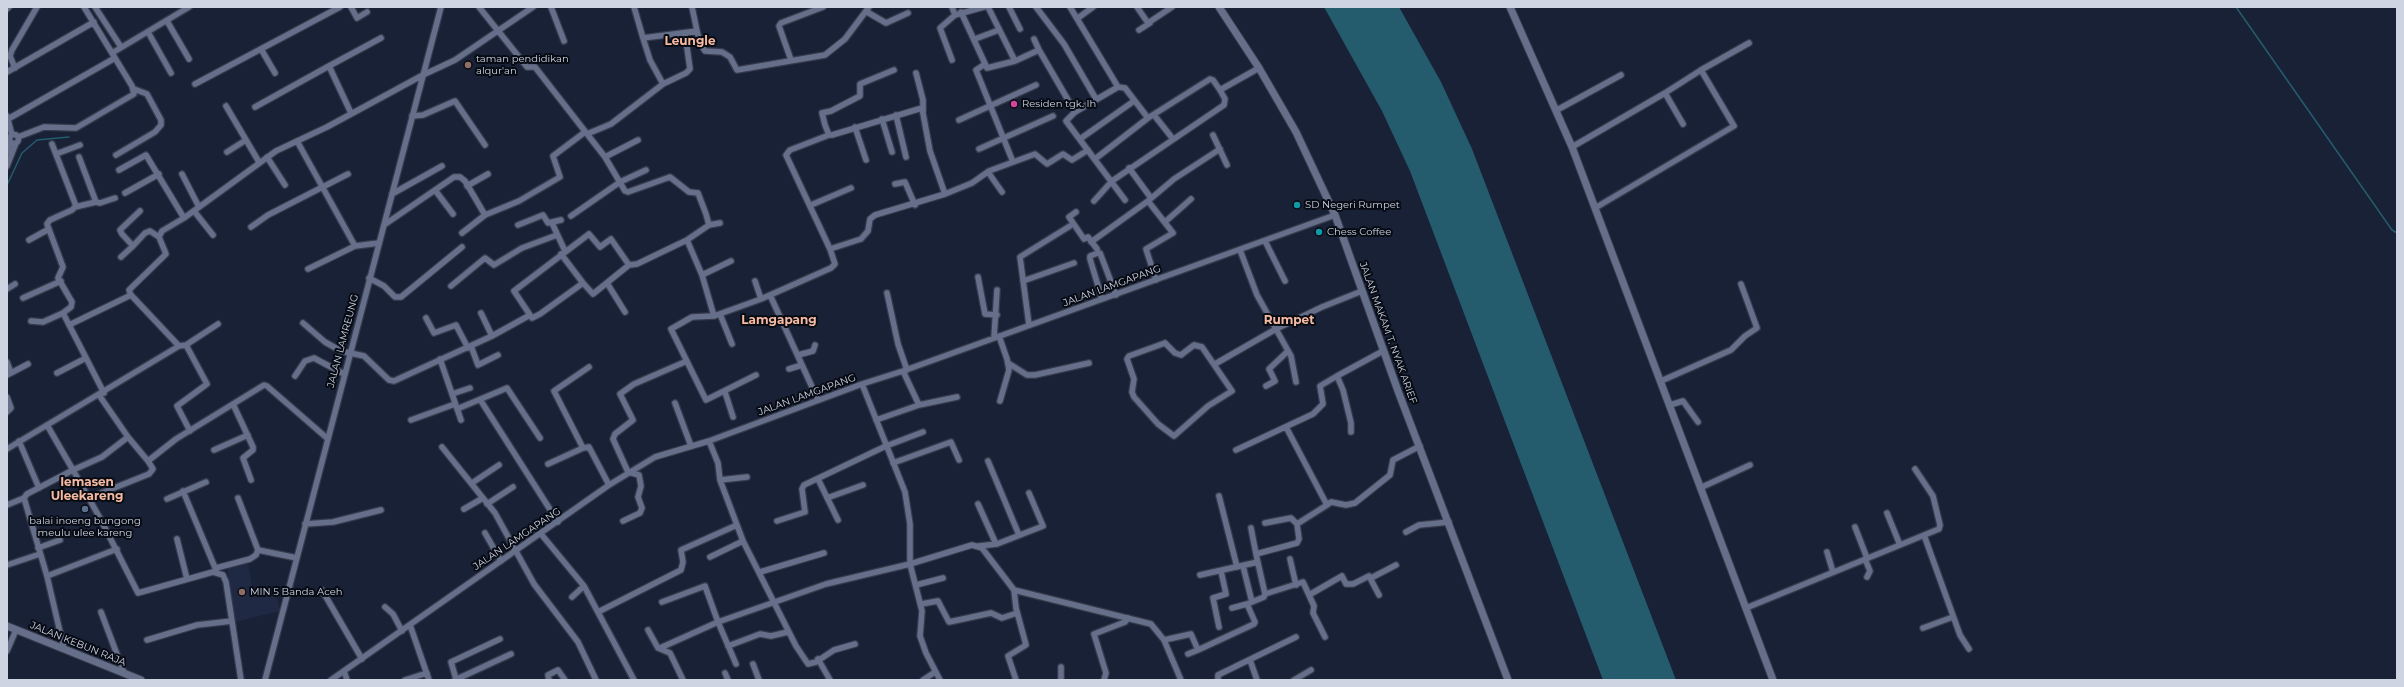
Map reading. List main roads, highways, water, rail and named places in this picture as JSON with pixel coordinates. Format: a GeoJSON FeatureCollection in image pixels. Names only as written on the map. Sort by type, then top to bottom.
{"type":"FeatureCollection","features":[{"type":"Feature","properties":{"kind":"waterway"},"geometry":{"type":"LineString","coordinates":[[2236,7],[2392,230],[2397,233]]}},
{"type":"Feature","properties":{"kind":"waterway"},"geometry":{"type":"LineString","coordinates":[[7,185],[22,153],[37,140],[69,137]]}},
{"type":"Feature","properties":{"kind":"place","name":"taman pendidikan alqur'an"},"geometry":{"type":"Point","coordinates":[468,65]}},
{"type":"Feature","properties":{"kind":"place","name":"Residen tgk. Ih"},"geometry":{"type":"Point","coordinates":[1014,104]}},
{"type":"Feature","properties":{"kind":"place","name":"SD Negeri Rumpet"},"geometry":{"type":"Point","coordinates":[1297,205]}},
{"type":"Feature","properties":{"kind":"place","name":"Chess Coffee"},"geometry":{"type":"Point","coordinates":[1319,232]}},
{"type":"Feature","properties":{"kind":"place","name":"balai inoeng bungong meulu ulee kareng"},"geometry":{"type":"Point","coordinates":[85,509]}},
{"type":"Feature","properties":{"kind":"place","name":"MIN 5 Banda Aceh"},"geometry":{"type":"Point","coordinates":[242,592]}},
{"type":"Feature","properties":{"kind":"district","name":"Leungle"},"geometry":{"type":"Point","coordinates":[690,41]}},
{"type":"Feature","properties":{"kind":"district","name":"Lamgapang"},"geometry":{"type":"Point","coordinates":[779,320]}},
{"type":"Feature","properties":{"kind":"district","name":"Rumpet"},"geometry":{"type":"Point","coordinates":[1289,320]}},
{"type":"Feature","properties":{"kind":"district","name":"Iemasen Uleekareng"},"geometry":{"type":"Point","coordinates":[87,489]}}]}
